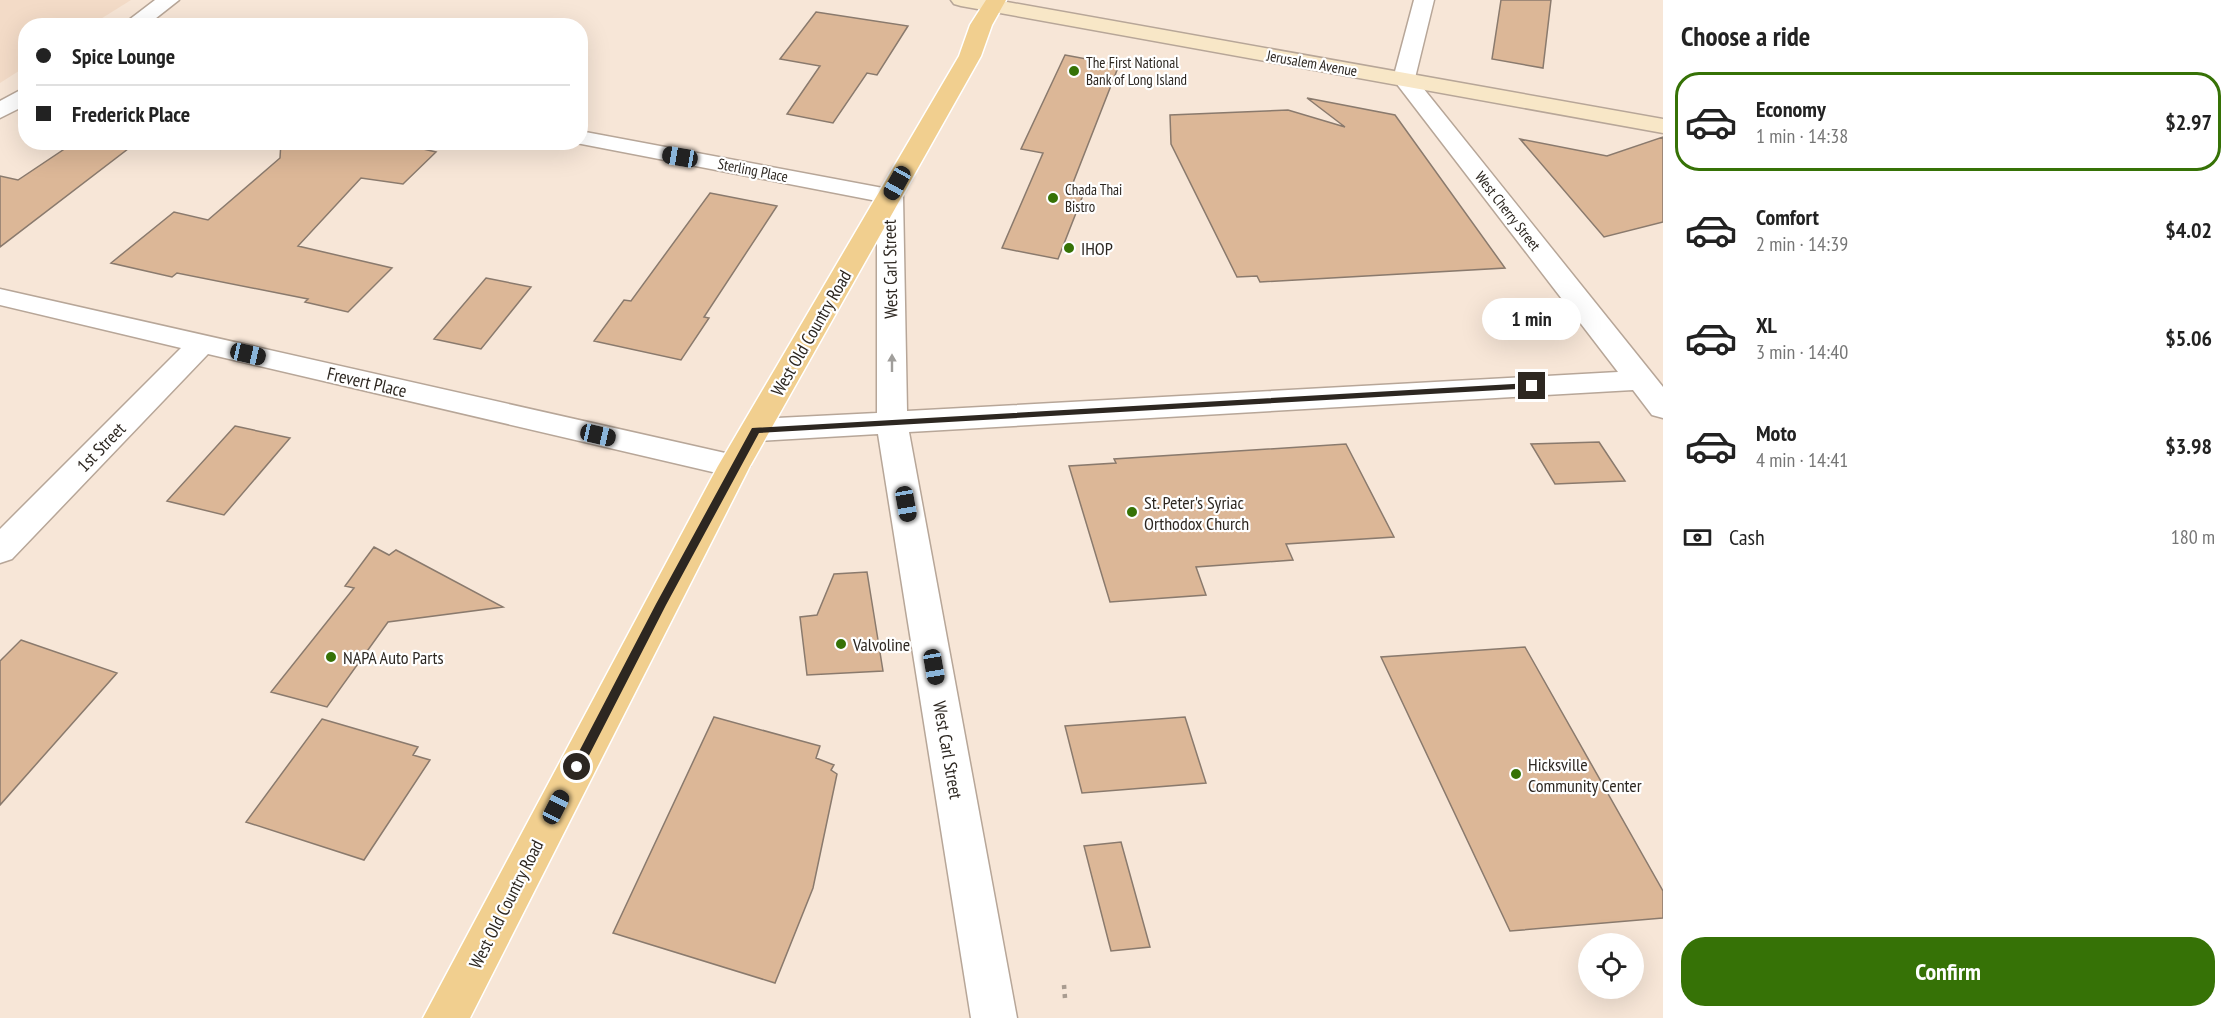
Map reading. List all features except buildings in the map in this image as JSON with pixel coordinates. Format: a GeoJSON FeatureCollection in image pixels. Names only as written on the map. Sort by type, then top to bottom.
{"type":"FeatureCollection","features":[{"type":"Feature","properties":{"kind":"main road","name":"Jerusalem Avenue"},"geometry":{"type":"LineString","coordinates":[[961,0],[994,3],[1663,126]]}},
{"type":"Feature","properties":{"kind":"main road","name":"West Old Country Road"},"geometry":{"type":"LineString","coordinates":[[446,1018],[734,466],[970,56],[994,3]]}},
{"type":"Feature","properties":{"kind":"street"},"geometry":{"type":"LineString","coordinates":[[142,18],[169,0]]}},
{"type":"Feature","properties":{"kind":"street"},"geometry":{"type":"LineString","coordinates":[[1404,79],[1424,0]]}},
{"type":"Feature","properties":{"kind":"street","name":"West Cherry Street"},"geometry":{"type":"LineString","coordinates":[[1404,79],[1663,408]]}},
{"type":"Feature","properties":{"kind":"street"},"geometry":{"type":"LineString","coordinates":[[0,111],[18,99]]}},
{"type":"Feature","properties":{"kind":"street","name":"Sterling Place"},"geometry":{"type":"LineString","coordinates":[[588,139],[890,196]]}},
{"type":"Feature","properties":{"kind":"street","name":"West Carl Street"},"geometry":{"type":"LineString","coordinates":[[890,196],[892,422],[994,1018]]}},
{"type":"Feature","properties":{"kind":"street","name":"Frevert Place"},"geometry":{"type":"LineString","coordinates":[[0,297],[734,466]]}},
{"type":"Feature","properties":{"kind":"street","name":"1st Street"},"geometry":{"type":"LineString","coordinates":[[0,550],[202,344]]}},
{"type":"Feature","properties":{"kind":"street"},"geometry":{"type":"LineString","coordinates":[[756,430],[1641,380]]}},
{"type":"Feature","properties":{"kind":"path"},"geometry":{"type":"LineString","coordinates":[[1065,985],[1065,998]]}},
{"type":"Feature","properties":{"kind":"shaded area"},"geometry":{"type":"Polygon","coordinates":[[[0,0],[131,0],[102,18],[18,18],[18,71],[0,83],[0,0]]]}},
{"type":"Feature","properties":{"kind":"place","name":"The First National Bank of Long Island"},"geometry":{"type":"Point","coordinates":[1074,71]}},
{"type":"Feature","properties":{"kind":"place","name":"Chada Thai Bistro"},"geometry":{"type":"Point","coordinates":[1053,198]}},
{"type":"Feature","properties":{"kind":"place","name":"IHOP"},"geometry":{"type":"Point","coordinates":[1069,248]}},
{"type":"Feature","properties":{"kind":"place","name":"St. Peter's Syriac Orthodox Church"},"geometry":{"type":"Point","coordinates":[1132,512]}},
{"type":"Feature","properties":{"kind":"place","name":"Valvoline"},"geometry":{"type":"Point","coordinates":[841,644]}},
{"type":"Feature","properties":{"kind":"place","name":"NAPA Auto Parts"},"geometry":{"type":"Point","coordinates":[331,657]}},
{"type":"Feature","properties":{"kind":"place","name":"Hicksville Community Center"},"geometry":{"type":"Point","coordinates":[1516,774]}},
{"type":"Feature","properties":{"kind":"route"},"geometry":{"type":"LineString","coordinates":[[577,767],[734,466],[756,430],[1532,386]]}}]}
